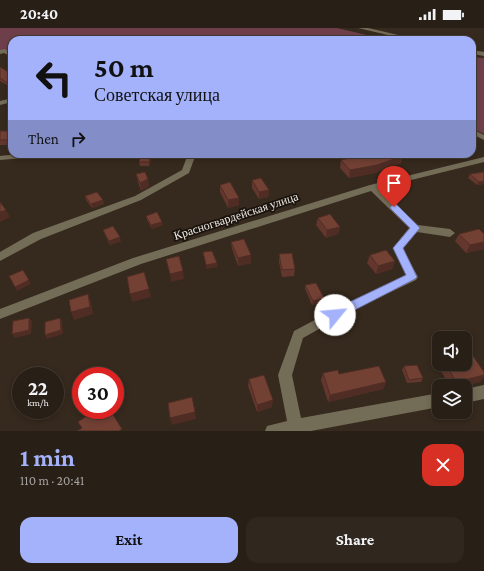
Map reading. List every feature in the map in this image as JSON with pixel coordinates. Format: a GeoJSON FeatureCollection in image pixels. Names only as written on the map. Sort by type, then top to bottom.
{"type":"FeatureCollection","features":[{"type":"Feature","properties":{"kind":"street"},"geometry":{"type":"LineString","coordinates":[[361,28],[398,36]]}},
{"type":"Feature","properties":{"kind":"street"},"geometry":{"type":"LineString","coordinates":[[0,256],[37,236],[138,198],[186,171],[191,158]]}},
{"type":"Feature","properties":{"kind":"street","name":"Красногвардейская улица"},"geometry":{"type":"LineString","coordinates":[[0,314],[138,261],[373,187],[484,159]]}},
{"type":"Feature","properties":{"kind":"street"},"geometry":{"type":"LineString","coordinates":[[373,187],[415,228],[450,233]]}},
{"type":"Feature","properties":{"kind":"street"},"geometry":{"type":"LineString","coordinates":[[295,426],[285,374],[298,335],[347,308],[412,277],[398,248],[415,228]]}},
{"type":"Feature","properties":{"kind":"street"},"geometry":{"type":"LineString","coordinates":[[472,395],[484,392]]}},
{"type":"Feature","properties":{"kind":"street"},"geometry":{"type":"LineString","coordinates":[[272,431],[432,401]]}},
{"type":"Feature","properties":{"kind":"shaded area"},"geometry":{"type":"Polygon","coordinates":[[[0,28],[337,28],[371,36],[8,36],[8,55],[0,51],[0,28]]]}},
{"type":"Feature","properties":{"kind":"shaded area"},"geometry":{"type":"Polygon","coordinates":[[[476,57],[484,58],[484,134],[476,130],[476,57]]]}},
{"type":"Feature","properties":{"kind":"building"},"geometry":{"type":"Polygon","coordinates":[[[0,67],[8,72],[8,83],[0,78],[0,67]]]}},
{"type":"Feature","properties":{"kind":"building"},"geometry":{"type":"Polygon","coordinates":[[[0,131],[8,131],[8,140],[0,140],[0,131]]]}},
{"type":"Feature","properties":{"kind":"building"},"geometry":{"type":"Polygon","coordinates":[[[140,158],[150,158],[149,162],[139,162],[140,158]]]}},
{"type":"Feature","properties":{"kind":"building"},"geometry":{"type":"Polygon","coordinates":[[[349,158],[397,158],[377,165],[350,170],[341,160],[349,158]]]}},
{"type":"Feature","properties":{"kind":"building"},"geometry":{"type":"Polygon","coordinates":[[[145,172],[148,179],[140,183],[136,174],[145,172]]]}},
{"type":"Feature","properties":{"kind":"building"},"geometry":{"type":"Polygon","coordinates":[[[484,172],[484,181],[479,182],[470,174],[484,172]]]}},
{"type":"Feature","properties":{"kind":"building"},"geometry":{"type":"Polygon","coordinates":[[[261,178],[269,190],[259,192],[252,180],[261,178]]]}},
{"type":"Feature","properties":{"kind":"building"},"geometry":{"type":"Polygon","coordinates":[[[230,182],[239,198],[228,200],[220,185],[230,182]]]}},
{"type":"Feature","properties":{"kind":"building"},"geometry":{"type":"Polygon","coordinates":[[[398,186],[405,194],[395,196],[387,189],[398,186]]]}},
{"type":"Feature","properties":{"kind":"building"},"geometry":{"type":"Polygon","coordinates":[[[97,192],[103,200],[91,204],[85,196],[97,192]]]}},
{"type":"Feature","properties":{"kind":"building"},"geometry":{"type":"Polygon","coordinates":[[[0,202],[6,210],[0,212],[0,202]]]}},
{"type":"Feature","properties":{"kind":"building"},"geometry":{"type":"Polygon","coordinates":[[[157,212],[162,222],[151,225],[146,216],[157,212]]]}},
{"type":"Feature","properties":{"kind":"building"},"geometry":{"type":"Polygon","coordinates":[[[330,214],[340,227],[327,230],[318,218],[330,214]]]}},
{"type":"Feature","properties":{"kind":"building"},"geometry":{"type":"Polygon","coordinates":[[[113,226],[120,237],[109,241],[103,230],[113,226]]]}},
{"type":"Feature","properties":{"kind":"building"},"geometry":{"type":"Polygon","coordinates":[[[479,229],[484,234],[484,242],[470,245],[459,234],[479,229]]]}},
{"type":"Feature","properties":{"kind":"building"},"geometry":{"type":"Polygon","coordinates":[[[244,239],[251,255],[238,258],[231,242],[244,239]]]}},
{"type":"Feature","properties":{"kind":"building"},"geometry":{"type":"Polygon","coordinates":[[[386,250],[395,261],[378,266],[370,255],[386,250]]]}},
{"type":"Feature","properties":{"kind":"building"},"geometry":{"type":"Polygon","coordinates":[[[212,251],[217,263],[206,265],[203,252],[212,251]]]}},
{"type":"Feature","properties":{"kind":"building"},"geometry":{"type":"Polygon","coordinates":[[[292,253],[295,269],[282,270],[279,254],[292,253]]]}},
{"type":"Feature","properties":{"kind":"building"},"geometry":{"type":"Polygon","coordinates":[[[179,256],[183,271],[170,274],[166,259],[179,256]]]}},
{"type":"Feature","properties":{"kind":"building"},"geometry":{"type":"Polygon","coordinates":[[[23,270],[29,280],[15,287],[9,276],[23,270]]]}},
{"type":"Feature","properties":{"kind":"building"},"geometry":{"type":"Polygon","coordinates":[[[144,272],[149,289],[130,294],[127,277],[144,272]]]}},
{"type":"Feature","properties":{"kind":"building"},"geometry":{"type":"Polygon","coordinates":[[[316,283],[324,298],[313,301],[305,285],[316,283]]]}},
{"type":"Feature","properties":{"kind":"building"},"geometry":{"type":"Polygon","coordinates":[[[88,294],[90,307],[71,312],[69,300],[88,294]]]}},
{"type":"Feature","properties":{"kind":"building"},"geometry":{"type":"Polygon","coordinates":[[[29,318],[29,330],[12,334],[13,321],[29,318]]]}},
{"type":"Feature","properties":{"kind":"building"},"geometry":{"type":"Polygon","coordinates":[[[60,318],[61,330],[45,335],[45,322],[60,318]]]}},
{"type":"Feature","properties":{"kind":"building"},"geometry":{"type":"Polygon","coordinates":[[[472,354],[484,372],[484,375],[468,379],[454,379],[450,371],[472,371],[472,354]]]}},
{"type":"Feature","properties":{"kind":"building"},"geometry":{"type":"Polygon","coordinates":[[[417,365],[423,378],[409,380],[404,366],[417,365]]]}},
{"type":"Feature","properties":{"kind":"building"},"geometry":{"type":"Polygon","coordinates":[[[379,366],[386,382],[330,395],[323,373],[338,370],[339,374],[379,366]]]}},
{"type":"Feature","properties":{"kind":"building"},"geometry":{"type":"Polygon","coordinates":[[[264,375],[273,400],[257,405],[249,379],[264,375]]]}},
{"type":"Feature","properties":{"kind":"building"},"geometry":{"type":"Polygon","coordinates":[[[192,397],[195,412],[170,418],[168,403],[192,397]]]}},
{"type":"Feature","properties":{"kind":"building"},"geometry":{"type":"Polygon","coordinates":[[[82,419],[116,419],[122,429],[119,431],[77,431],[82,428],[78,422],[82,419]]]}},
{"type":"Feature","properties":{"kind":"route"},"geometry":{"type":"LineString","coordinates":[[335,315],[412,277],[398,248],[415,228],[394,207]]}}]}
